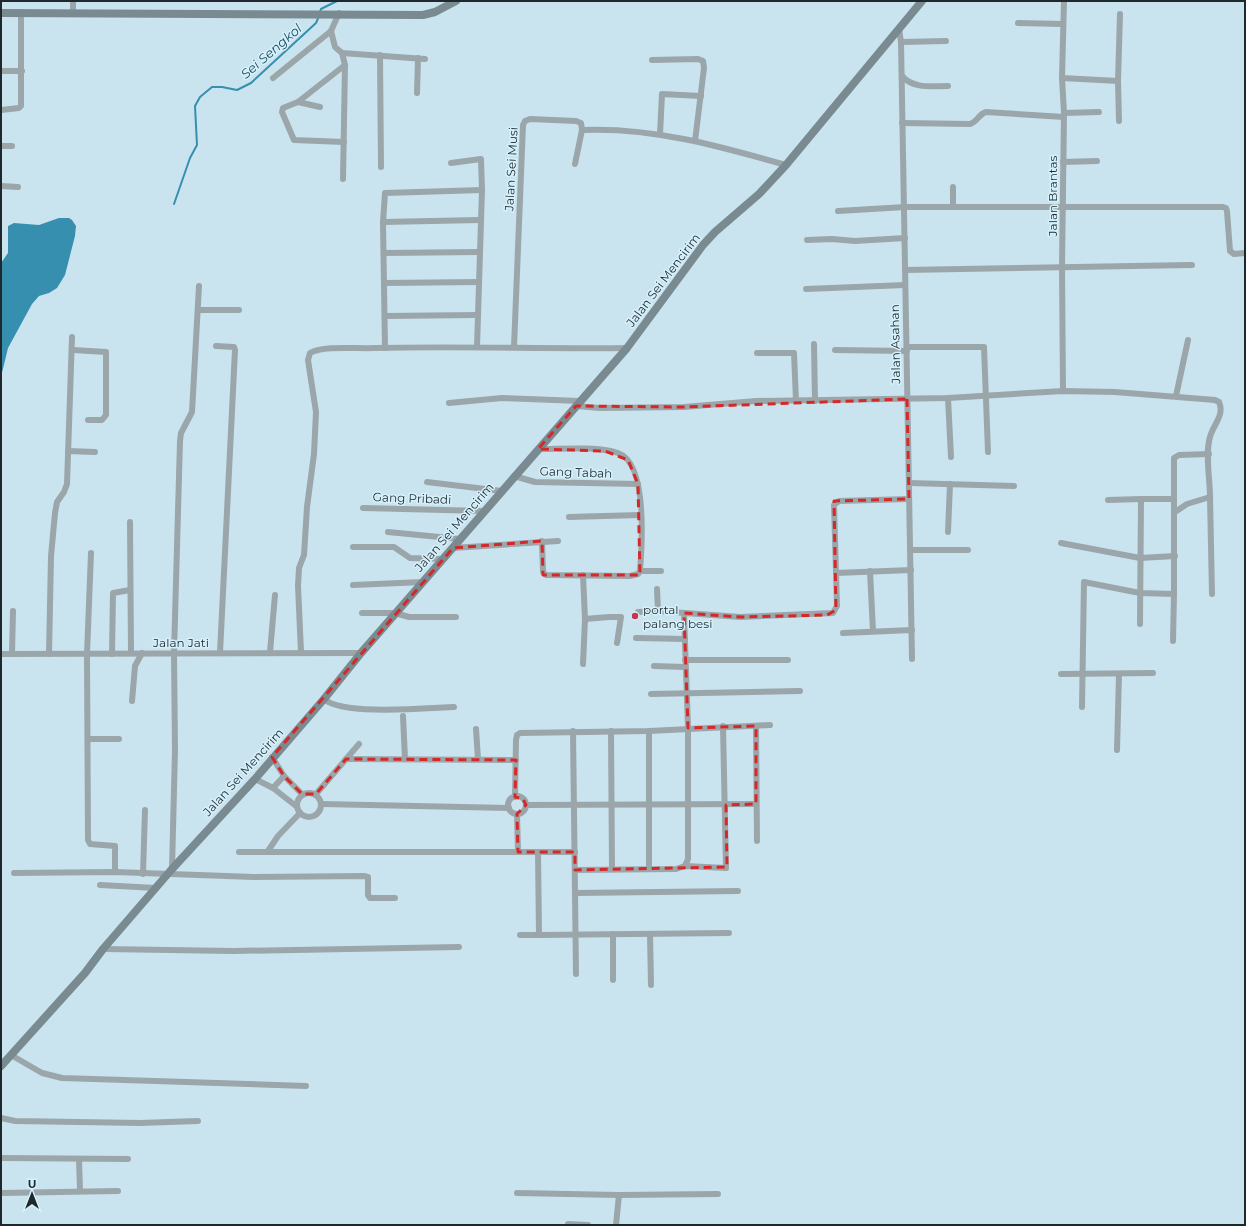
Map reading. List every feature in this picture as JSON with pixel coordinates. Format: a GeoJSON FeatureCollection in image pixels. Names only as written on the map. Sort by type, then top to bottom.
{"type":"FeatureCollection","features":[{"type":"Feature","properties":{"kind":"street"},"geometry":{"type":"LineString","coordinates":[[73,1],[73,12]]}},
{"type":"Feature","properties":{"kind":"street"},"geometry":{"type":"LineString","coordinates":[[1,12],[339,13],[423,15],[435,12],[456,1]]}},
{"type":"Feature","properties":{"kind":"street","name":"Jalan Sei Mencirim"},"geometry":{"type":"LineString","coordinates":[[1,1066],[85,973],[103,949],[170,872],[255,779],[272,757],[324,699],[361,653],[442,559],[627,348],[703,245],[715,232],[758,194],[786,165],[922,1]]}},
{"type":"Feature","properties":{"kind":"street","name":"Jalan Brantas"},"geometry":{"type":"LineString","coordinates":[[1063,391],[1062,267],[1064,115],[1062,78],[1064,1]]}},
{"type":"Feature","properties":{"kind":"street"},"geometry":{"type":"LineString","coordinates":[[1,110],[19,108],[21,106],[21,12]]}},
{"type":"Feature","properties":{"kind":"street"},"geometry":{"type":"LineString","coordinates":[[273,78],[331,31],[339,13]]}},
{"type":"Feature","properties":{"kind":"street"},"geometry":{"type":"LineString","coordinates":[[1119,121],[1118,81],[1120,14]]}},
{"type":"Feature","properties":{"kind":"street"},"geometry":{"type":"LineString","coordinates":[[1018,23],[1063,24]]}},
{"type":"Feature","properties":{"kind":"street","name":"Jalan Asahan"},"geometry":{"type":"LineString","coordinates":[[899,29],[901,42],[905,208],[912,659]]}},
{"type":"Feature","properties":{"kind":"street"},"geometry":{"type":"LineString","coordinates":[[331,31],[335,47],[342,54],[345,65],[343,179]]}},
{"type":"Feature","properties":{"kind":"street"},"geometry":{"type":"LineString","coordinates":[[901,42],[946,41]]}},
{"type":"Feature","properties":{"kind":"street"},"geometry":{"type":"LineString","coordinates":[[342,54],[380,55],[422,59],[416,93]]}},
{"type":"Feature","properties":{"kind":"street"},"geometry":{"type":"LineString","coordinates":[[380,55],[381,167]]}},
{"type":"Feature","properties":{"kind":"street"},"geometry":{"type":"LineString","coordinates":[[652,60],[698,59],[703,61],[704,68],[695,141]]}},
{"type":"Feature","properties":{"kind":"street"},"geometry":{"type":"LineString","coordinates":[[344,142],[294,140],[282,112],[283,108],[298,102],[345,65]]}},
{"type":"Feature","properties":{"kind":"street"},"geometry":{"type":"LineString","coordinates":[[1,71],[22,71]]}},
{"type":"Feature","properties":{"kind":"street"},"geometry":{"type":"LineString","coordinates":[[902,76],[911,83],[925,86],[948,86]]}},
{"type":"Feature","properties":{"kind":"street"},"geometry":{"type":"LineString","coordinates":[[1062,78],[1118,81]]}},
{"type":"Feature","properties":{"kind":"street"},"geometry":{"type":"LineString","coordinates":[[660,134],[662,94],[701,96]]}},
{"type":"Feature","properties":{"kind":"street"},"geometry":{"type":"LineString","coordinates":[[298,102],[320,107]]}},
{"type":"Feature","properties":{"kind":"street"},"geometry":{"type":"LineString","coordinates":[[902,123],[970,124],[974,122],[982,113],[986,112],[1064,115],[1099,112]]}},
{"type":"Feature","properties":{"kind":"street","name":"Jalan Sei Musi"},"geometry":{"type":"LineString","coordinates":[[514,347],[523,125],[525,121],[530,119],[576,121],[581,123],[582,130]]}},
{"type":"Feature","properties":{"kind":"street"},"geometry":{"type":"LineString","coordinates":[[575,164],[582,130],[620,129],[660,134],[695,141],[786,165]]}},
{"type":"Feature","properties":{"kind":"street"},"geometry":{"type":"LineString","coordinates":[[1,146],[12,146]]}},
{"type":"Feature","properties":{"kind":"street"},"geometry":{"type":"LineString","coordinates":[[450,163],[481,159],[482,190],[477,347]]}},
{"type":"Feature","properties":{"kind":"street"},"geometry":{"type":"LineString","coordinates":[[1063,162],[1097,161]]}},
{"type":"Feature","properties":{"kind":"street"},"geometry":{"type":"LineString","coordinates":[[1,186],[18,187]]}},
{"type":"Feature","properties":{"kind":"street"},"geometry":{"type":"LineString","coordinates":[[953,187],[954,207]]}},
{"type":"Feature","properties":{"kind":"street"},"geometry":{"type":"LineString","coordinates":[[385,348],[383,196],[388,192],[482,190]]}},
{"type":"Feature","properties":{"kind":"street"},"geometry":{"type":"LineString","coordinates":[[838,211],[954,207],[1223,207],[1226,208],[1227,211],[1230,251],[1234,254],[1245,253]]}},
{"type":"Feature","properties":{"kind":"street"},"geometry":{"type":"LineString","coordinates":[[383,222],[480,220]]}},
{"type":"Feature","properties":{"kind":"street"},"geometry":{"type":"LineString","coordinates":[[807,240],[832,239],[855,241],[905,238]]}},
{"type":"Feature","properties":{"kind":"street"},"geometry":{"type":"LineString","coordinates":[[384,253],[480,252]]}},
{"type":"Feature","properties":{"kind":"street"},"geometry":{"type":"LineString","coordinates":[[905,270],[1192,265]]}},
{"type":"Feature","properties":{"kind":"street"},"geometry":{"type":"LineString","coordinates":[[384,283],[479,282]]}},
{"type":"Feature","properties":{"kind":"street"},"geometry":{"type":"LineString","coordinates":[[170,872],[175,750],[174,653],[180,441],[181,433],[192,412],[200,286]]}},
{"type":"Feature","properties":{"kind":"street"},"geometry":{"type":"LineString","coordinates":[[806,289],[906,286]]}},
{"type":"Feature","properties":{"kind":"street"},"geometry":{"type":"LineString","coordinates":[[199,310],[239,310]]}},
{"type":"Feature","properties":{"kind":"street"},"geometry":{"type":"LineString","coordinates":[[385,316],[477,315]]}},
{"type":"Feature","properties":{"kind":"street"},"geometry":{"type":"LineString","coordinates":[[49,654],[51,556],[55,513],[57,502],[64,492],[67,484],[73,350],[72,337]]}},
{"type":"Feature","properties":{"kind":"street"},"geometry":{"type":"LineString","coordinates":[[1176,396],[1188,340]]}},
{"type":"Feature","properties":{"kind":"street"},"geometry":{"type":"LineString","coordinates":[[814,344],[815,401]]}},
{"type":"Feature","properties":{"kind":"street"},"geometry":{"type":"LineString","coordinates":[[216,346],[232,346],[235,350],[220,653]]}},
{"type":"Feature","properties":{"kind":"street"},"geometry":{"type":"LineString","coordinates":[[835,350],[983,346],[988,452]]}},
{"type":"Feature","properties":{"kind":"street"},"geometry":{"type":"LineString","coordinates":[[301,652],[298,586],[299,568],[304,556],[307,507],[314,454],[316,412],[311,387],[310,353],[319,350],[385,348],[627,348]]}},
{"type":"Feature","properties":{"kind":"street"},"geometry":{"type":"LineString","coordinates":[[73,350],[106,352],[106,415],[102,420],[88,420]]}},
{"type":"Feature","properties":{"kind":"street"},"geometry":{"type":"LineString","coordinates":[[758,353],[794,353],[796,401]]}},
{"type":"Feature","properties":{"kind":"street"},"geometry":{"type":"LineString","coordinates":[[449,403],[502,398],[578,404],[600,408],[677,407],[756,402],[948,398],[1063,391],[1115,392],[1149,396],[1210,398],[1219,402],[1221,410],[1216,427],[1210,437],[1208,454],[1212,594]]}},
{"type":"Feature","properties":{"kind":"street"},"geometry":{"type":"LineString","coordinates":[[948,398],[951,458]]}},
{"type":"Feature","properties":{"kind":"street"},"geometry":{"type":"LineString","coordinates":[[538,449],[597,450],[619,454],[632,464],[638,484],[642,536],[640,571],[635,576],[543,574],[542,542]]}},
{"type":"Feature","properties":{"kind":"street"},"geometry":{"type":"LineString","coordinates":[[68,451],[95,452]]}},
{"type":"Feature","properties":{"kind":"street"},"geometry":{"type":"LineString","coordinates":[[1173,641],[1175,556],[1174,456],[1208,454]]}},
{"type":"Feature","properties":{"kind":"street","name":"Gang Tabah"},"geometry":{"type":"LineString","coordinates":[[514,476],[535,482],[638,484]]}},
{"type":"Feature","properties":{"kind":"street"},"geometry":{"type":"LineString","coordinates":[[427,482],[502,491]]}},
{"type":"Feature","properties":{"kind":"street"},"geometry":{"type":"LineString","coordinates":[[909,483],[1014,486]]}},
{"type":"Feature","properties":{"kind":"street"},"geometry":{"type":"LineString","coordinates":[[948,532],[950,484]]}},
{"type":"Feature","properties":{"kind":"street"},"geometry":{"type":"LineString","coordinates":[[1175,512],[1187,504],[1210,497]]}},
{"type":"Feature","properties":{"kind":"street"},"geometry":{"type":"LineString","coordinates":[[638,612],[658,611],[740,617],[832,613],[837,606],[833,509],[836,502],[909,499]]}},
{"type":"Feature","properties":{"kind":"street"},"geometry":{"type":"LineString","coordinates":[[1140,624],[1141,499]]}},
{"type":"Feature","properties":{"kind":"street"},"geometry":{"type":"LineString","coordinates":[[1108,500],[1174,499]]}},
{"type":"Feature","properties":{"kind":"street","name":"Gang Pribadi"},"geometry":{"type":"LineString","coordinates":[[363,508],[484,511]]}},
{"type":"Feature","properties":{"kind":"street"},"geometry":{"type":"LineString","coordinates":[[568,517],[640,515]]}},
{"type":"Feature","properties":{"kind":"street"},"geometry":{"type":"LineString","coordinates":[[130,522],[131,653]]}},
{"type":"Feature","properties":{"kind":"street"},"geometry":{"type":"LineString","coordinates":[[388,532],[460,539]]}},
{"type":"Feature","properties":{"kind":"street"},"geometry":{"type":"LineString","coordinates":[[453,548],[558,541]]}},
{"type":"Feature","properties":{"kind":"street"},"geometry":{"type":"LineString","coordinates":[[1061,543],[1140,558],[1175,556]]}},
{"type":"Feature","properties":{"kind":"street"},"geometry":{"type":"LineString","coordinates":[[353,547],[394,547],[410,558],[442,559]]}},
{"type":"Feature","properties":{"kind":"street"},"geometry":{"type":"LineString","coordinates":[[910,550],[968,550]]}},
{"type":"Feature","properties":{"kind":"street"},"geometry":{"type":"LineString","coordinates":[[91,553],[87,654],[88,840],[90,844],[115,846],[115,872]]}},
{"type":"Feature","properties":{"kind":"street"},"geometry":{"type":"LineString","coordinates":[[836,573],[911,570]]}},
{"type":"Feature","properties":{"kind":"street"},"geometry":{"type":"LineString","coordinates":[[640,571],[661,571]]}},
{"type":"Feature","properties":{"kind":"street"},"geometry":{"type":"LineString","coordinates":[[870,571],[873,631]]}},
{"type":"Feature","properties":{"kind":"street"},"geometry":{"type":"LineString","coordinates":[[583,574],[585,619],[583,664]]}},
{"type":"Feature","properties":{"kind":"street"},"geometry":{"type":"LineString","coordinates":[[353,585],[423,582]]}},
{"type":"Feature","properties":{"kind":"street"},"geometry":{"type":"LineString","coordinates":[[1082,707],[1084,582],[1140,593],[1174,594]]}},
{"type":"Feature","properties":{"kind":"street"},"geometry":{"type":"LineString","coordinates":[[657,589],[658,611]]}},
{"type":"Feature","properties":{"kind":"street"},"geometry":{"type":"LineString","coordinates":[[112,654],[113,594],[115,592],[130,590]]}},
{"type":"Feature","properties":{"kind":"street"},"geometry":{"type":"LineString","coordinates":[[270,652],[275,595]]}},
{"type":"Feature","properties":{"kind":"street"},"geometry":{"type":"LineString","coordinates":[[12,654],[13,611]]}},
{"type":"Feature","properties":{"kind":"street"},"geometry":{"type":"LineString","coordinates":[[362,613],[396,613],[409,617],[456,617]]}},
{"type":"Feature","properties":{"kind":"street"},"geometry":{"type":"LineString","coordinates":[[684,613],[688,728],[688,859],[685,866]]}},
{"type":"Feature","properties":{"kind":"street"},"geometry":{"type":"LineString","coordinates":[[585,619],[621,617],[617,643]]}},
{"type":"Feature","properties":{"kind":"street"},"geometry":{"type":"LineString","coordinates":[[843,634],[873,631],[912,630]]}},
{"type":"Feature","properties":{"kind":"street"},"geometry":{"type":"LineString","coordinates":[[636,638],[685,639]]}},
{"type":"Feature","properties":{"kind":"street","name":"Jalan Jati"},"geometry":{"type":"LineString","coordinates":[[1,654],[270,652],[361,653]]}},
{"type":"Feature","properties":{"kind":"street"},"geometry":{"type":"LineString","coordinates":[[132,701],[135,666],[142,653]]}},
{"type":"Feature","properties":{"kind":"street"},"geometry":{"type":"LineString","coordinates":[[654,666],[685,663],[788,660]]}},
{"type":"Feature","properties":{"kind":"street"},"geometry":{"type":"LineString","coordinates":[[1061,674],[1153,673]]}},
{"type":"Feature","properties":{"kind":"street"},"geometry":{"type":"LineString","coordinates":[[1117,750],[1118,674]]}},
{"type":"Feature","properties":{"kind":"street"},"geometry":{"type":"LineString","coordinates":[[651,694],[800,691]]}},
{"type":"Feature","properties":{"kind":"street"},"geometry":{"type":"LineString","coordinates":[[324,699],[340,706],[354,709],[454,707]]}},
{"type":"Feature","properties":{"kind":"street"},"geometry":{"type":"LineString","coordinates":[[403,716],[405,759]]}},
{"type":"Feature","properties":{"kind":"street"},"geometry":{"type":"LineString","coordinates":[[515,797],[517,736],[520,733],[649,731],[723,726],[770,725]]}},
{"type":"Feature","properties":{"kind":"street"},"geometry":{"type":"LineString","coordinates":[[575,870],[676,869],[685,866],[725,869],[728,867],[723,726]]}},
{"type":"Feature","properties":{"kind":"street"},"geometry":{"type":"LineString","coordinates":[[756,726],[757,841]]}},
{"type":"Feature","properties":{"kind":"street"},"geometry":{"type":"LineString","coordinates":[[476,728],[478,759]]}},
{"type":"Feature","properties":{"kind":"street"},"geometry":{"type":"LineString","coordinates":[[573,731],[576,974]]}},
{"type":"Feature","properties":{"kind":"street"},"geometry":{"type":"LineString","coordinates":[[612,731],[612,869]]}},
{"type":"Feature","properties":{"kind":"street"},"geometry":{"type":"LineString","coordinates":[[649,731],[649,869]]}},
{"type":"Feature","properties":{"kind":"street"},"geometry":{"type":"LineString","coordinates":[[88,739],[119,739]]}},
{"type":"Feature","properties":{"kind":"street"},"geometry":{"type":"LineString","coordinates":[[316,794],[359,744]]}},
{"type":"Feature","properties":{"kind":"street"},"geometry":{"type":"LineString","coordinates":[[272,757],[284,776],[302,794]]}},
{"type":"Feature","properties":{"kind":"street"},"geometry":{"type":"LineString","coordinates":[[346,759],[516,760]]}},
{"type":"Feature","properties":{"kind":"street"},"geometry":{"type":"LineString","coordinates":[[273,788],[284,776]]}},
{"type":"Feature","properties":{"kind":"street"},"geometry":{"type":"LineString","coordinates":[[255,779],[273,788],[296,806],[300,814],[304,816],[312,817],[319,812],[322,804]]}},
{"type":"Feature","properties":{"kind":"street"},"geometry":{"type":"LineString","coordinates":[[296,806],[298,798],[302,794],[308,792],[316,794],[322,804]]}},
{"type":"Feature","properties":{"kind":"street"},"geometry":{"type":"LineString","coordinates":[[509,808],[510,799],[515,797],[523,799],[526,806]]}},
{"type":"Feature","properties":{"kind":"street"},"geometry":{"type":"LineString","coordinates":[[322,804],[509,808],[512,812],[517,814]]}},
{"type":"Feature","properties":{"kind":"street"},"geometry":{"type":"LineString","coordinates":[[526,806],[613,804],[756,804]]}},
{"type":"Feature","properties":{"kind":"street"},"geometry":{"type":"LineString","coordinates":[[517,814],[522,812],[526,806]]}},
{"type":"Feature","properties":{"kind":"street"},"geometry":{"type":"LineString","coordinates":[[143,874],[145,810]]}},
{"type":"Feature","properties":{"kind":"street"},"geometry":{"type":"LineString","coordinates":[[268,851],[278,836],[300,814]]}},
{"type":"Feature","properties":{"kind":"street"},"geometry":{"type":"LineString","coordinates":[[517,814],[518,852]]}},
{"type":"Feature","properties":{"kind":"street"},"geometry":{"type":"LineString","coordinates":[[239,852],[575,852]]}},
{"type":"Feature","properties":{"kind":"street"},"geometry":{"type":"LineString","coordinates":[[538,852],[538,934]]}},
{"type":"Feature","properties":{"kind":"street"},"geometry":{"type":"LineString","coordinates":[[14,873],[115,872],[143,874],[170,872],[254,877],[364,876],[368,877],[368,895],[370,898],[395,898]]}},
{"type":"Feature","properties":{"kind":"street"},"geometry":{"type":"LineString","coordinates":[[100,885],[156,888]]}},
{"type":"Feature","properties":{"kind":"street"},"geometry":{"type":"LineString","coordinates":[[576,893],[738,891]]}},
{"type":"Feature","properties":{"kind":"street"},"geometry":{"type":"LineString","coordinates":[[520,935],[729,933]]}},
{"type":"Feature","properties":{"kind":"street"},"geometry":{"type":"LineString","coordinates":[[613,934],[613,980]]}},
{"type":"Feature","properties":{"kind":"street"},"geometry":{"type":"LineString","coordinates":[[650,934],[651,985]]}},
{"type":"Feature","properties":{"kind":"street"},"geometry":{"type":"LineString","coordinates":[[103,949],[234,951],[459,947]]}},
{"type":"Feature","properties":{"kind":"street"},"geometry":{"type":"LineString","coordinates":[[11,1055],[42,1073],[62,1078],[306,1086]]}},
{"type":"Feature","properties":{"kind":"street"},"geometry":{"type":"LineString","coordinates":[[1,1118],[15,1121],[140,1123],[198,1121]]}},
{"type":"Feature","properties":{"kind":"street"},"geometry":{"type":"LineString","coordinates":[[1,1158],[128,1158]]}},
{"type":"Feature","properties":{"kind":"street"},"geometry":{"type":"LineString","coordinates":[[79,1159],[80,1191]]}},
{"type":"Feature","properties":{"kind":"street"},"geometry":{"type":"LineString","coordinates":[[1,1193],[80,1191],[118,1192]]}},
{"type":"Feature","properties":{"kind":"street"},"geometry":{"type":"LineString","coordinates":[[517,1193],[619,1195],[718,1194]]}},
{"type":"Feature","properties":{"kind":"street"},"geometry":{"type":"LineString","coordinates":[[616,1225],[619,1195]]}},
{"type":"Feature","properties":{"kind":"street"},"geometry":{"type":"LineString","coordinates":[[568,1224],[588,1225]]}},
{"type":"Feature","properties":{"kind":"highlighted area"},"geometry":{"type":"Polygon","coordinates":[[[907,399],[909,499],[834,501],[836,610],[827,615],[740,617],[684,613],[688,728],[756,726],[756,804],[726,805],[727,867],[575,870],[575,852],[518,852],[517,814],[526,805],[523,799],[515,797],[516,760],[346,759],[316,794],[302,794],[284,776],[272,757],[453,548],[542,541],[543,575],[640,575],[638,484],[628,460],[605,451],[538,449],[576,406],[684,407],[907,399]]]}},
{"type":"Feature","properties":{"kind":"water"},"geometry":{"type":"Polygon","coordinates":[[[59,218],[69,218],[76,226],[75,236],[65,275],[57,288],[49,293],[39,296],[32,304],[8,348],[1,377],[1,263],[8,253],[8,226],[14,223],[39,225],[59,218]]]}},
{"type":"Feature","properties":{"kind":"waterway","name":"Sei Sengkol"},"geometry":{"type":"LineString","coordinates":[[320,12],[321,9],[337,1]]}},
{"type":"Feature","properties":{"kind":"waterway","name":"Sei Sengkol"},"geometry":{"type":"LineString","coordinates":[[174,204],[190,158],[197,145],[195,106],[200,97],[212,87],[237,90],[251,83],[316,23],[319,16]]}},
{"type":"Feature","properties":{"kind":"place","name":"portal palang besi"},"geometry":{"type":"Point","coordinates":[635,616]}}]}
